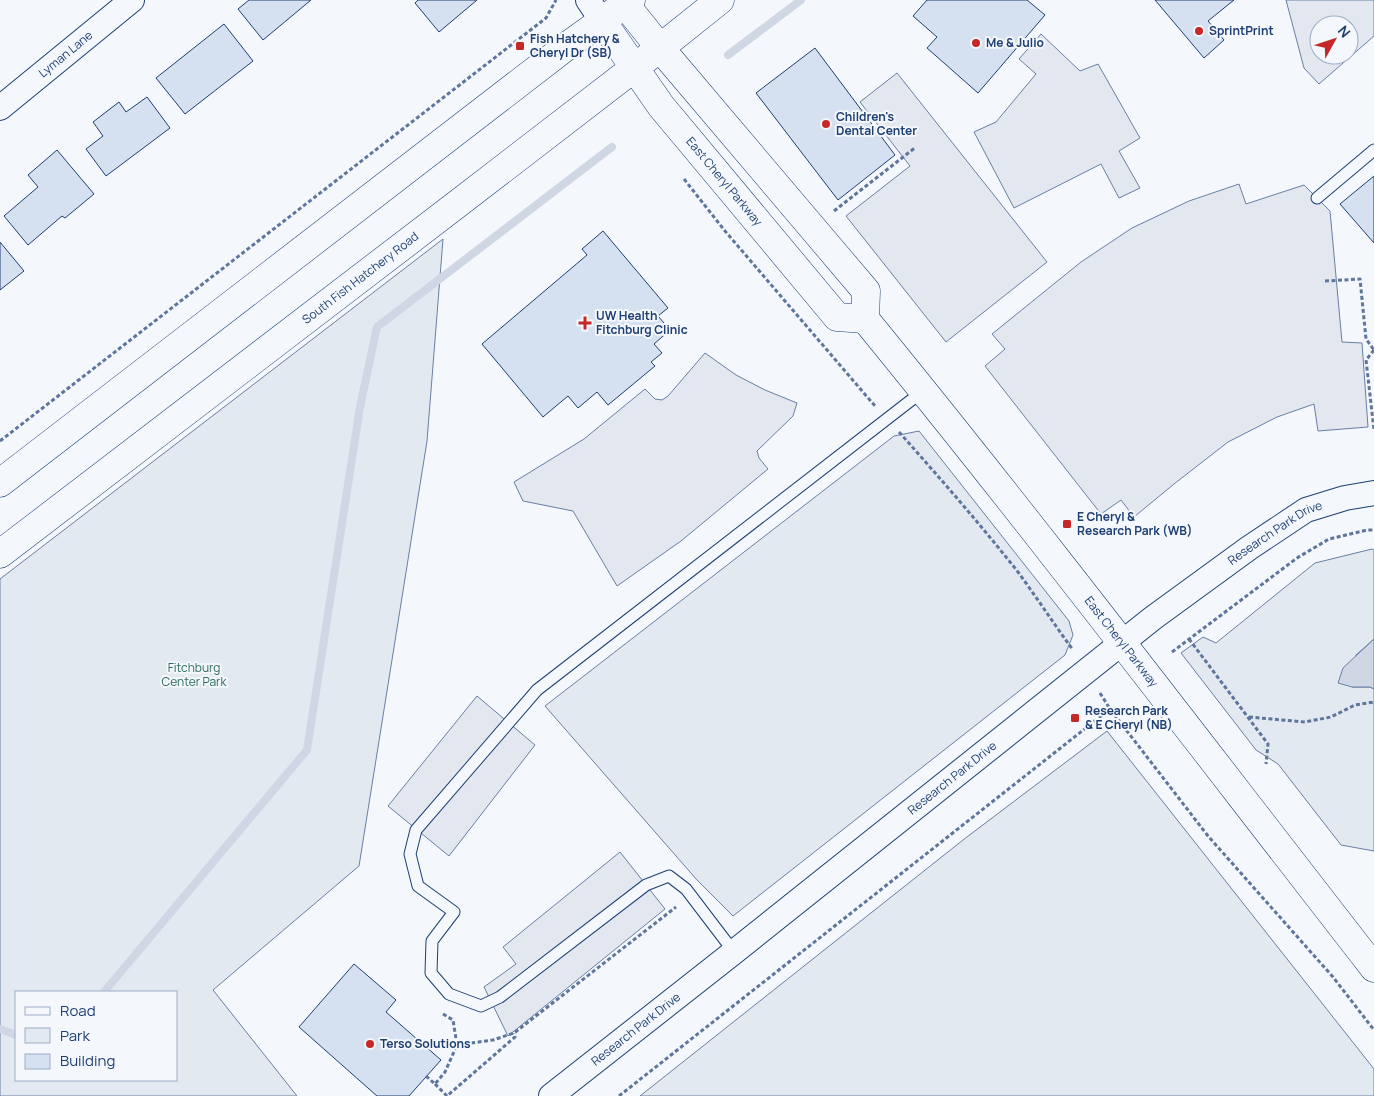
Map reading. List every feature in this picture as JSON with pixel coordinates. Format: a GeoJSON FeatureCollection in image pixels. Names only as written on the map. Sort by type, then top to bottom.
{"type":"FeatureCollection","features":[{"type":"Feature","properties":{"kind":"main road","name":"South Fish Hatchery Road"},"geometry":{"type":"LineString","coordinates":[[0,554],[720,0]]}},
{"type":"Feature","properties":{"kind":"main road"},"geometry":{"type":"LineString","coordinates":[[0,483],[567,46],[595,10],[626,1],[660,48],[866,292],[864,319]]}},
{"type":"Feature","properties":{"kind":"main road","name":"East Cheryl Parkway"},"geometry":{"type":"LineString","coordinates":[[595,10],[661,106],[837,317],[864,319],[923,391],[1122,643],[1374,968]]}},
{"type":"Feature","properties":{"kind":"street","name":"Lyman Lane"},"geometry":{"type":"LineString","coordinates":[[0,108],[132,0]]}},
{"type":"Feature","properties":{"kind":"street","name":"Research Park Drive"},"geometry":{"type":"LineString","coordinates":[[551,1096],[1153,618],[1248,548],[1306,510],[1345,498],[1374,493]]}},
{"type":"Feature","properties":{"kind":"lane"},"geometry":{"type":"LineString","coordinates":[[1317,198],[1374,150]]}},
{"type":"Feature","properties":{"kind":"lane"},"geometry":{"type":"LineString","coordinates":[[734,952],[686,889],[669,876],[646,885],[500,997],[481,1006],[449,994],[431,973],[432,941],[454,912],[418,886],[410,854],[416,830],[537,690],[923,391]]}},
{"type":"Feature","properties":{"kind":"path"},"geometry":{"type":"LineString","coordinates":[[0,441],[546,18],[556,0]]}},
{"type":"Feature","properties":{"kind":"path"},"geometry":{"type":"LineString","coordinates":[[832,213],[916,147]]}},
{"type":"Feature","properties":{"kind":"path"},"geometry":{"type":"LineString","coordinates":[[682,177],[725,231],[867,397]]}},
{"type":"Feature","properties":{"kind":"path"},"geometry":{"type":"LineString","coordinates":[[1325,281],[1360,279],[1366,339],[1374,350],[1366,360],[1372,392],[1374,430]]}},
{"type":"Feature","properties":{"kind":"path"},"geometry":{"type":"LineString","coordinates":[[905,439],[971,514],[1048,613],[1056,628],[1073,650]]}},
{"type":"Feature","properties":{"kind":"path"},"geometry":{"type":"LineString","coordinates":[[1172,652],[1297,558],[1330,538],[1374,530]]}},
{"type":"Feature","properties":{"kind":"path"},"geometry":{"type":"LineString","coordinates":[[1189,639],[1268,744],[1266,764]]}},
{"type":"Feature","properties":{"kind":"path"},"geometry":{"type":"LineString","coordinates":[[1098,691],[1208,836],[1333,977],[1374,1030]]}},
{"type":"Feature","properties":{"kind":"path"},"geometry":{"type":"LineString","coordinates":[[1248,716],[1305,722],[1331,716],[1355,705],[1374,702]]}},
{"type":"Feature","properties":{"kind":"path"},"geometry":{"type":"LineString","coordinates":[[619,1096],[1110,709]]}},
{"type":"Feature","properties":{"kind":"path"},"geometry":{"type":"LineString","coordinates":[[435,1084],[445,1072],[456,1045],[493,1040],[514,1033],[676,907]]}},
{"type":"Feature","properties":{"kind":"path"},"geometry":{"type":"LineString","coordinates":[[426,1076],[447,1096],[515,1037],[514,1033]]}},
{"type":"Feature","properties":{"kind":"green space","name":"Fitchburg Center Park"},"geometry":{"type":"Polygon","coordinates":[[[443,239],[427,441],[359,866],[213,990],[297,1096],[0,1096],[0,579],[443,239]]]}},
{"type":"Feature","properties":{"kind":"green space"},"geometry":{"type":"Polygon","coordinates":[[[919,431],[1069,621],[1073,635],[1065,655],[733,916],[697,880],[545,706],[894,436],[919,431]]]}},
{"type":"Feature","properties":{"kind":"green space"},"geometry":{"type":"Polygon","coordinates":[[[1374,550],[1374,639],[1356,655],[1352,687],[1370,687],[1374,689],[1374,851],[1341,845],[1278,764],[1256,750],[1181,653],[1203,637],[1216,643],[1315,563],[1374,550]]]}},
{"type":"Feature","properties":{"kind":"green space"},"geometry":{"type":"Polygon","coordinates":[[[1107,731],[1374,1069],[1374,1096],[640,1096],[963,840],[1107,731]]]}},
{"type":"Feature","properties":{"kind":"shaded area"},"geometry":{"type":"Polygon","coordinates":[[[1286,0],[1374,0],[1374,36],[1359,49],[1359,15],[1309,15],[1309,65],[1341,65],[1319,84],[1304,68],[1286,0]]]}},
{"type":"Feature","properties":{"kind":"shaded area"},"geometry":{"type":"Polygon","coordinates":[[[1041,34],[1080,71],[1098,64],[1140,138],[1119,151],[1140,188],[1119,198],[1101,164],[1014,208],[974,132],[996,122],[1036,74],[1019,59],[1041,34]]]}},
{"type":"Feature","properties":{"kind":"shaded area"},"geometry":{"type":"Polygon","coordinates":[[[897,73],[1047,262],[946,342],[846,216],[910,166],[860,102],[897,73]]]}},
{"type":"Feature","properties":{"kind":"shaded area"},"geometry":{"type":"Polygon","coordinates":[[[1239,184],[1246,204],[1304,185],[1330,211],[1342,342],[1362,343],[1368,427],[1318,431],[1314,404],[1277,417],[1228,442],[1134,517],[1121,500],[1101,514],[985,366],[1005,349],[992,334],[1081,262],[1132,228],[1189,201],[1239,184]]]}},
{"type":"Feature","properties":{"kind":"shaded area"},"geometry":{"type":"Polygon","coordinates":[[[705,353],[736,375],[765,390],[797,403],[793,416],[757,451],[759,458],[768,469],[681,541],[617,586],[573,511],[523,501],[514,482],[584,439],[645,389],[655,399],[662,400],[668,396],[705,353]]]}},
{"type":"Feature","properties":{"kind":"shaded area"},"geometry":{"type":"Polygon","coordinates":[[[1374,639],[1374,689],[1370,687],[1352,687],[1338,683],[1343,668],[1374,639]]]}},
{"type":"Feature","properties":{"kind":"shaded area"},"geometry":{"type":"Polygon","coordinates":[[[477,696],[535,745],[449,856],[388,806],[477,696]]]}},
{"type":"Feature","properties":{"kind":"shaded area"},"geometry":{"type":"Polygon","coordinates":[[[620,852],[665,909],[508,1036],[484,987],[516,964],[503,947],[620,852]]]}},
{"type":"Feature","properties":{"kind":"building"},"geometry":{"type":"Polygon","coordinates":[[[249,0],[311,0],[263,40],[238,9],[249,0]]]}},
{"type":"Feature","properties":{"kind":"building"},"geometry":{"type":"Polygon","coordinates":[[[418,0],[477,0],[439,32],[415,3],[418,0]]]}},
{"type":"Feature","properties":{"kind":"building","name":"Me & Julio"},"geometry":{"type":"Polygon","coordinates":[[[927,0],[1027,0],[1045,15],[978,93],[927,48],[937,37],[913,16],[927,0]]]}},
{"type":"Feature","properties":{"kind":"building","name":"SprintPrint"},"geometry":{"type":"Polygon","coordinates":[[[1155,0],[1234,0],[1208,21],[1224,40],[1204,58],[1155,0]]]}},
{"type":"Feature","properties":{"kind":"building"},"geometry":{"type":"Polygon","coordinates":[[[224,24],[253,61],[185,114],[156,78],[224,24]]]}},
{"type":"Feature","properties":{"kind":"building","name":"Children's Dental Center"},"geometry":{"type":"Polygon","coordinates":[[[815,48],[895,155],[838,200],[756,93],[815,48]]]}},
{"type":"Feature","properties":{"kind":"building"},"geometry":{"type":"Polygon","coordinates":[[[147,97],[170,128],[106,176],[86,149],[103,136],[93,122],[119,102],[126,112],[147,97]]]}},
{"type":"Feature","properties":{"kind":"building"},"geometry":{"type":"Polygon","coordinates":[[[57,150],[94,194],[65,218],[62,216],[28,245],[4,216],[38,187],[28,175],[57,150]]]}},
{"type":"Feature","properties":{"kind":"building"},"geometry":{"type":"Polygon","coordinates":[[[1374,176],[1374,243],[1340,204],[1374,176]]]}},
{"type":"Feature","properties":{"kind":"building","name":"UW Health Fitchburg Clinic"},"geometry":{"type":"Polygon","coordinates":[[[603,231],[668,308],[658,316],[670,330],[654,344],[662,353],[651,362],[655,366],[608,405],[597,392],[578,408],[568,396],[543,417],[482,344],[587,255],[582,249],[603,231]]]}},
{"type":"Feature","properties":{"kind":"building"},"geometry":{"type":"Polygon","coordinates":[[[0,242],[24,271],[0,290],[0,242]]]}},
{"type":"Feature","properties":{"kind":"building","name":"Terso Solutions"},"geometry":{"type":"Polygon","coordinates":[[[354,964],[396,1000],[386,1012],[441,1060],[409,1096],[377,1096],[299,1027],[354,964]]]}},
{"type":"Feature","properties":{"kind":"waterway"},"geometry":{"type":"LineString","coordinates":[[728,55],[801,0]]}},
{"type":"Feature","properties":{"kind":"waterway"},"geometry":{"type":"LineString","coordinates":[[105,991],[307,750],[360,407],[377,327],[612,147]]}},
{"type":"Feature","properties":{"kind":"waterway"},"geometry":{"type":"LineString","coordinates":[[0,1029],[15,1035]]}},
{"type":"Feature","properties":{"kind":"place","name":"SprintPrint"},"geometry":{"type":"Point","coordinates":[1199,31]}},
{"type":"Feature","properties":{"kind":"place","name":"Me & Julio"},"geometry":{"type":"Point","coordinates":[976,43]}},
{"type":"Feature","properties":{"kind":"place","name":"Fish Hatchery & Cheryl Dr (SB)"},"geometry":{"type":"Point","coordinates":[520,46]}},
{"type":"Feature","properties":{"kind":"place","name":"Children's Dental Center"},"geometry":{"type":"Point","coordinates":[826,124]}},
{"type":"Feature","properties":{"kind":"place","name":"UW Health Fitchburg Clinic"},"geometry":{"type":"Point","coordinates":[585,323]}},
{"type":"Feature","properties":{"kind":"place","name":"E Cheryl & Research Park (WB)"},"geometry":{"type":"Point","coordinates":[1067,524]}},
{"type":"Feature","properties":{"kind":"place","name":"Research Park & E Cheryl (NB)"},"geometry":{"type":"Point","coordinates":[1075,718]}},
{"type":"Feature","properties":{"kind":"place","name":"Terso Solutions"},"geometry":{"type":"Point","coordinates":[370,1044]}}]}
